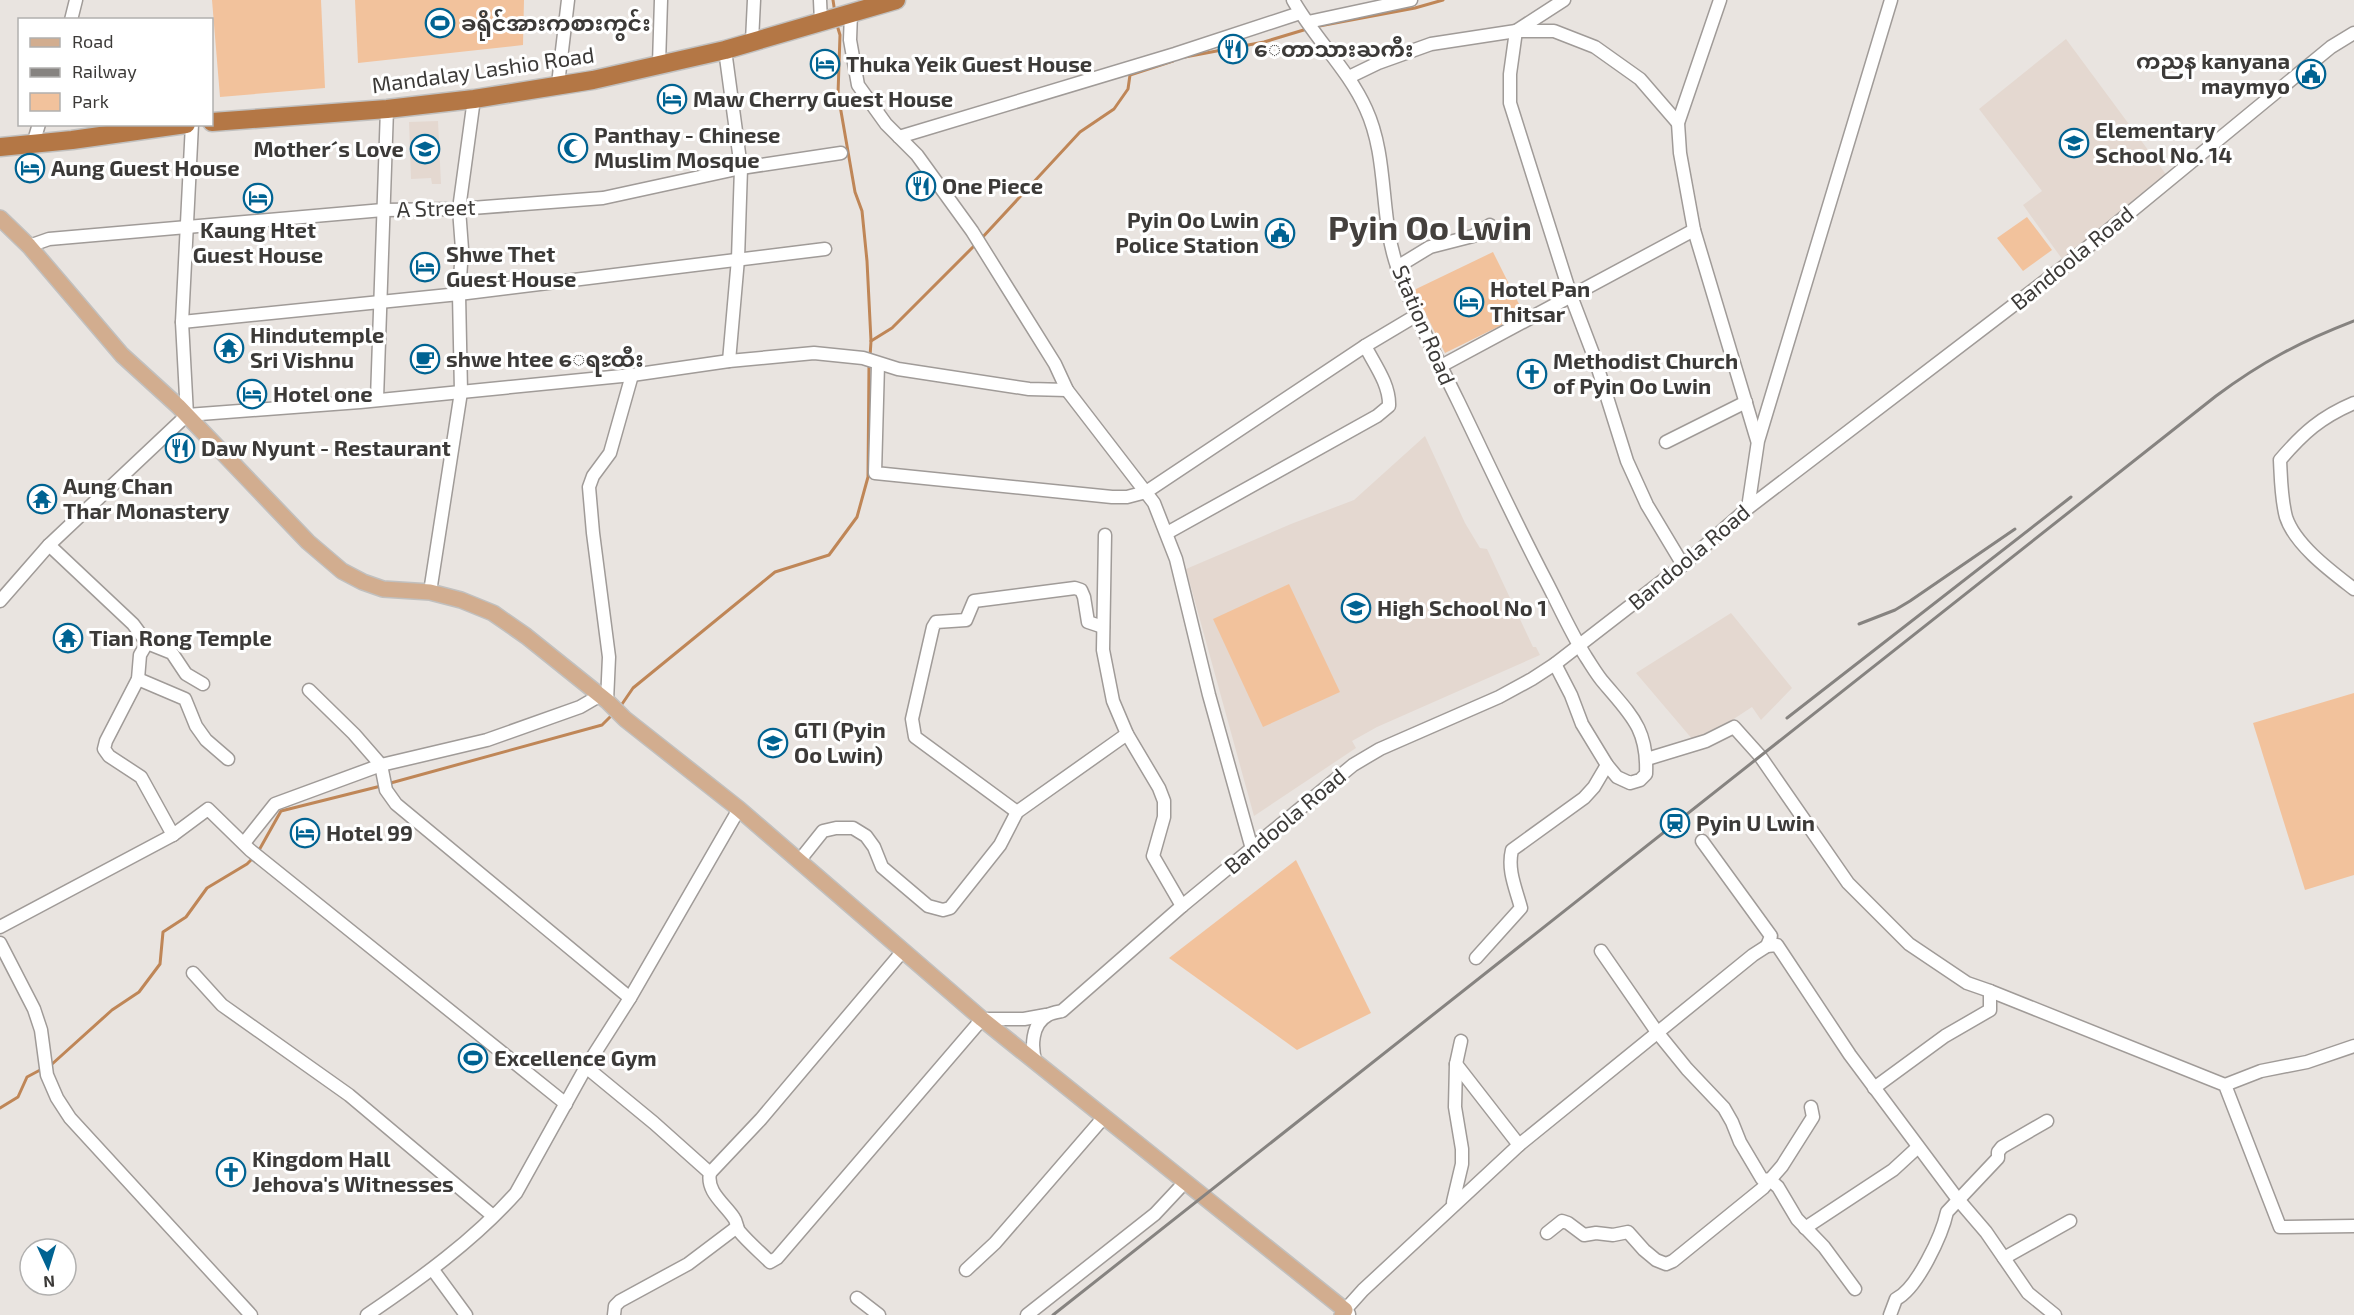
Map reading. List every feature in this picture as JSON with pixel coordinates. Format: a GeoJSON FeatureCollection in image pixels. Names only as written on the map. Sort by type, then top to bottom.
{"type":"FeatureCollection","features":[{"type":"Feature","properties":{"kind":"highway","name":"Mandalay Lashio Road"},"geometry":{"type":"LineString","coordinates":[[213,122],[387,109],[474,99],[593,80],[725,50],[896,0]]}},
{"type":"Feature","properties":{"kind":"highway"},"geometry":{"type":"LineString","coordinates":[[0,147],[171,126]]}},
{"type":"Feature","properties":{"kind":"main road"},"geometry":{"type":"LineString","coordinates":[[0,218],[29,246],[122,355],[188,415],[308,542],[342,571],[383,589],[430,592],[461,600],[493,613],[526,636],[739,809],[902,952],[1035,1063],[1346,1313]]}},
{"type":"Feature","properties":{"kind":"street"},"geometry":{"type":"LineString","coordinates":[[71,18],[76,0]]}},
{"type":"Feature","properties":{"kind":"street"},"geometry":{"type":"LineString","coordinates":[[558,84],[568,0]]}},
{"type":"Feature","properties":{"kind":"street"},"geometry":{"type":"LineString","coordinates":[[659,64],[661,0]]}},
{"type":"Feature","properties":{"kind":"street"},"geometry":{"type":"LineString","coordinates":[[752,41],[753,0]]}},
{"type":"Feature","properties":{"kind":"street"},"geometry":{"type":"LineString","coordinates":[[820,0],[836,17],[850,40],[858,85],[886,124],[917,155],[979,242],[1055,364],[1067,390],[1154,503],[1176,559],[1209,695],[1252,849]]}},
{"type":"Feature","properties":{"kind":"street","name":"Station Road"},"geometry":{"type":"LineString","coordinates":[[1293,0],[1308,24],[1349,77],[1372,123],[1397,267],[1417,315],[1527,545],[1579,646],[1602,682],[1625,705],[1639,728],[1647,759]]}},
{"type":"Feature","properties":{"kind":"street"},"geometry":{"type":"LineString","coordinates":[[899,137],[1164,57],[1411,0]]}},
{"type":"Feature","properties":{"kind":"street"},"geometry":{"type":"LineString","coordinates":[[1564,0],[1516,31],[1510,74],[1510,103],[1571,296],[1595,359],[1627,461],[1647,505],[1683,566]]}},
{"type":"Feature","properties":{"kind":"street"},"geometry":{"type":"LineString","coordinates":[[1719,0],[1678,123],[1680,153],[1694,230],[1758,441]]}},
{"type":"Feature","properties":{"kind":"street"},"geometry":{"type":"LineString","coordinates":[[1748,508],[1758,441],[1891,0]]}},
{"type":"Feature","properties":{"kind":"street"},"geometry":{"type":"LineString","coordinates":[[1349,77],[1378,63],[1431,44],[1516,31],[1554,31],[1595,47],[1640,79],[1678,123]]}},
{"type":"Feature","properties":{"kind":"street","name":"Bandoola Road"},"geometry":{"type":"LineString","coordinates":[[982,1019],[1024,1019],[1062,1011],[1182,906],[1353,765],[1380,749],[1499,696],[1555,664],[1683,566],[1748,508],[2066,265],[2331,47],[2354,33]]}},
{"type":"Feature","properties":{"kind":"street"},"geometry":{"type":"LineString","coordinates":[[725,50],[741,168],[738,259],[729,361]]}},
{"type":"Feature","properties":{"kind":"street"},"geometry":{"type":"LineString","coordinates":[[430,592],[461,392],[459,294],[462,249],[459,209],[474,99]]}},
{"type":"Feature","properties":{"kind":"street"},"geometry":{"type":"LineString","coordinates":[[377,399],[387,109]]}},
{"type":"Feature","properties":{"kind":"street"},"geometry":{"type":"LineString","coordinates":[[33,144],[38,126]]}},
{"type":"Feature","properties":{"kind":"street"},"geometry":{"type":"LineString","coordinates":[[188,415],[182,322],[185,226],[192,126]]}},
{"type":"Feature","properties":{"kind":"street","name":"A Street"},"geometry":{"type":"LineString","coordinates":[[29,246],[49,239],[185,226],[382,210],[459,209],[603,198],[741,168],[841,153]]}},
{"type":"Feature","properties":{"kind":"street"},"geometry":{"type":"LineString","coordinates":[[1397,267],[1430,247],[1473,236],[1490,225]]}},
{"type":"Feature","properties":{"kind":"street"},"geometry":{"type":"LineString","coordinates":[[1441,366],[1694,230]]}},
{"type":"Feature","properties":{"kind":"street"},"geometry":{"type":"LineString","coordinates":[[182,322],[459,294],[825,249]]}},
{"type":"Feature","properties":{"kind":"street"},"geometry":{"type":"LineString","coordinates":[[877,363],[874,473],[1127,497],[1146,492],[1365,346],[1417,315]]}},
{"type":"Feature","properties":{"kind":"street"},"geometry":{"type":"LineString","coordinates":[[1167,533],[1377,416],[1389,406],[1385,384],[1365,346]]}},
{"type":"Feature","properties":{"kind":"street"},"geometry":{"type":"LineString","coordinates":[[0,602],[49,545],[188,415],[461,392],[632,375],[729,361],[814,353],[863,358],[897,369],[1029,389],[1067,390]]}},
{"type":"Feature","properties":{"kind":"street"},"geometry":{"type":"LineString","coordinates":[[247,846],[275,804],[487,740],[580,707],[610,705],[609,657],[592,533],[589,487],[593,476],[610,453],[632,375]]}},
{"type":"Feature","properties":{"kind":"street"},"geometry":{"type":"LineString","coordinates":[[1666,442],[1746,402]]}},
{"type":"Feature","properties":{"kind":"street"},"geometry":{"type":"LineString","coordinates":[[2354,403],[2330,413],[2301,435],[2280,460],[2281,491],[2287,519],[2300,539],[2324,566],[2354,589]]}},
{"type":"Feature","properties":{"kind":"street"},"geometry":{"type":"LineString","coordinates":[[1105,535],[1103,650],[1113,701],[1127,734],[1159,788],[1164,801],[1164,817],[1153,856],[1182,906]]}},
{"type":"Feature","properties":{"kind":"street"},"geometry":{"type":"LineString","coordinates":[[49,545],[133,624],[147,643],[172,653],[186,674],[203,684]]}},
{"type":"Feature","properties":{"kind":"street"},"geometry":{"type":"LineString","coordinates":[[1017,812],[915,737],[912,719],[933,627],[936,622],[966,620],[974,601],[1074,588],[1081,590],[1084,597],[1088,622],[1103,627]]}},
{"type":"Feature","properties":{"kind":"street"},"geometry":{"type":"LineString","coordinates":[[147,643],[140,655],[138,679],[104,749],[109,756],[141,777],[173,835]]}},
{"type":"Feature","properties":{"kind":"street"},"geometry":{"type":"LineString","coordinates":[[1555,664],[1571,695],[1582,724],[1607,765],[1617,777],[1630,783],[1640,780],[1646,774],[1647,759],[1706,741],[1734,727],[1760,756],[1848,883],[1909,944],[1967,983],[2225,1085],[2261,1071],[2307,1062],[2354,1046]]}},
{"type":"Feature","properties":{"kind":"street"},"geometry":{"type":"LineString","coordinates":[[138,679],[185,699],[196,726],[206,740],[228,759]]}},
{"type":"Feature","properties":{"kind":"street"},"geometry":{"type":"LineString","coordinates":[[309,690],[354,734],[382,771],[386,790],[396,804],[630,998]]}},
{"type":"Feature","properties":{"kind":"street"},"geometry":{"type":"LineString","coordinates":[[799,861],[824,831],[853,828],[866,836],[874,847],[882,867],[928,906],[943,910],[951,908],[1000,845],[1017,812],[1127,734]]}},
{"type":"Feature","properties":{"kind":"street"},"geometry":{"type":"LineString","coordinates":[[1476,958],[1521,908],[1509,861],[1512,850],[1584,798],[1594,787],[1607,765]]}},
{"type":"Feature","properties":{"kind":"street"},"geometry":{"type":"LineString","coordinates":[[0,927],[173,835],[208,809],[262,859],[566,1104]]}},
{"type":"Feature","properties":{"kind":"street"},"geometry":{"type":"LineString","coordinates":[[367,1315],[433,1270],[494,1216],[516,1192],[586,1068],[630,998],[739,809]]}},
{"type":"Feature","properties":{"kind":"street"},"geometry":{"type":"LineString","coordinates":[[1346,1313],[1363,1290],[1519,1145],[1767,946],[1771,936],[1702,841]]}},
{"type":"Feature","properties":{"kind":"street"},"geometry":{"type":"LineString","coordinates":[[0,943],[34,1009],[40,1030],[47,1075],[57,1098],[70,1118],[251,1315]]}},
{"type":"Feature","properties":{"kind":"street"},"geometry":{"type":"LineString","coordinates":[[1767,946],[1777,945],[1850,1055],[1918,1147],[1958,1200],[1986,1232],[2028,1293],[2055,1315]]}},
{"type":"Feature","properties":{"kind":"street"},"geometry":{"type":"LineString","coordinates":[[1601,951],[1657,1032],[1687,1069],[1724,1108],[1751,1163],[1762,1179],[1770,1180],[1778,1187],[1805,1228],[1824,1247],[1855,1289]]}},
{"type":"Feature","properties":{"kind":"street"},"geometry":{"type":"LineString","coordinates":[[902,952],[761,1119],[710,1173],[708,1180],[720,1202],[736,1220],[737,1227],[770,1262],[777,1258],[982,1019]]}},
{"type":"Feature","properties":{"kind":"street"},"geometry":{"type":"LineString","coordinates":[[193,973],[222,1005],[349,1095],[494,1216]]}},
{"type":"Feature","properties":{"kind":"street"},"geometry":{"type":"LineString","coordinates":[[1874,1088],[1945,1036],[1989,1010],[1990,991]]}},
{"type":"Feature","properties":{"kind":"street"},"geometry":{"type":"LineString","coordinates":[[1035,1063],[1031,1047],[1036,1028],[1046,1015]]}},
{"type":"Feature","properties":{"kind":"street"},"geometry":{"type":"LineString","coordinates":[[1453,1204],[1462,1164],[1462,1149],[1455,1107],[1456,1064],[1461,1041]]}},
{"type":"Feature","properties":{"kind":"street"},"geometry":{"type":"LineString","coordinates":[[1456,1064],[1519,1145]]}},
{"type":"Feature","properties":{"kind":"street"},"geometry":{"type":"LineString","coordinates":[[586,1068],[654,1123],[710,1173]]}},
{"type":"Feature","properties":{"kind":"street"},"geometry":{"type":"LineString","coordinates":[[2225,1085],[2280,1227],[2354,1226]]}},
{"type":"Feature","properties":{"kind":"street"},"geometry":{"type":"LineString","coordinates":[[1547,1233],[1562,1221],[1584,1235],[1596,1233],[1613,1235],[1628,1232],[1644,1250],[1656,1260],[1666,1264],[1686,1252],[1764,1188],[1782,1166],[1813,1117],[1811,1107]]}},
{"type":"Feature","properties":{"kind":"street"},"geometry":{"type":"LineString","coordinates":[[966,1270],[995,1243],[1104,1117]]}},
{"type":"Feature","properties":{"kind":"street"},"geometry":{"type":"LineString","coordinates":[[1890,1315],[1896,1299],[1904,1296],[1924,1267],[1944,1224],[1947,1212],[1998,1158],[1998,1152],[2002,1147],[2047,1121]]}},
{"type":"Feature","properties":{"kind":"street"},"geometry":{"type":"LineString","coordinates":[[1805,1228],[1893,1170],[1918,1147]]}},
{"type":"Feature","properties":{"kind":"street"},"geometry":{"type":"LineString","coordinates":[[1027,1315],[1155,1214],[1185,1182]]}},
{"type":"Feature","properties":{"kind":"street"},"geometry":{"type":"LineString","coordinates":[[2004,1258],[2070,1221]]}},
{"type":"Feature","properties":{"kind":"street"},"geometry":{"type":"LineString","coordinates":[[614,1315],[615,1306],[620,1301],[688,1264],[737,1227]]}},
{"type":"Feature","properties":{"kind":"street"},"geometry":{"type":"LineString","coordinates":[[433,1270],[466,1315]]}},
{"type":"Feature","properties":{"kind":"street"},"geometry":{"type":"LineString","coordinates":[[857,1298],[879,1315]]}},
{"type":"Feature","properties":{"kind":"shaded area","name":"Elementary School No. 14"},"geometry":{"type":"Polygon","coordinates":[[[2066,39],[2168,177],[2065,263],[2023,205],[2042,191],[1979,109],[2066,39]]]}},
{"type":"Feature","properties":{"kind":"shaded area","name":"Mother´s Love"},"geometry":{"type":"Polygon","coordinates":[[[438,121],[441,184],[432,184],[431,178],[411,179],[409,122],[438,121]]]}},
{"type":"Feature","properties":{"kind":"shaded area","name":"High School No 1"},"geometry":{"type":"Polygon","coordinates":[[[1425,436],[1465,523],[1480,548],[1487,549],[1533,647],[1536,647],[1540,655],[1377,727],[1352,741],[1356,748],[1254,816],[1186,569],[1354,500],[1425,436]]]}},
{"type":"Feature","properties":{"kind":"shaded area"},"geometry":{"type":"Polygon","coordinates":[[[1731,613],[1792,688],[1761,720],[1752,707],[1700,741],[1693,740],[1636,673],[1731,613]]]}},
{"type":"Feature","properties":{"kind":"green space"},"geometry":{"type":"Polygon","coordinates":[[[212,0],[321,0],[325,88],[220,97],[212,0]]]}},
{"type":"Feature","properties":{"kind":"green space","name":"ခရိုင်အားကစားကွင်း"},"geometry":{"type":"Polygon","coordinates":[[[355,0],[524,0],[523,45],[358,63],[355,0]]]}},
{"type":"Feature","properties":{"kind":"green space"},"geometry":{"type":"Polygon","coordinates":[[[2027,217],[2052,250],[2023,271],[1997,238],[2027,217]]]}},
{"type":"Feature","properties":{"kind":"green space","name":"Hotel Pan Thitsar"},"geometry":{"type":"Polygon","coordinates":[[[1493,252],[1524,314],[1445,353],[1414,290],[1493,252]]]}},
{"type":"Feature","properties":{"kind":"green space"},"geometry":{"type":"Polygon","coordinates":[[[1289,584],[1340,692],[1263,727],[1213,619],[1289,584]]]}},
{"type":"Feature","properties":{"kind":"green space"},"geometry":{"type":"Polygon","coordinates":[[[2354,693],[2354,875],[2305,890],[2253,723],[2354,693]]]}},
{"type":"Feature","properties":{"kind":"green space"},"geometry":{"type":"Polygon","coordinates":[[[1296,860],[1371,1013],[1297,1050],[1169,958],[1296,860]]]}},
{"type":"Feature","properties":{"kind":"waterway"},"geometry":{"type":"LineString","coordinates":[[833,0],[835,13]]}},
{"type":"Feature","properties":{"kind":"waterway"},"geometry":{"type":"LineString","coordinates":[[1314,27],[1415,8],[1443,0]]}},
{"type":"Feature","properties":{"kind":"waterway"},"geometry":{"type":"LineString","coordinates":[[837,25],[840,35],[838,94],[855,192],[862,211],[867,261],[870,357]]}},
{"type":"Feature","properties":{"kind":"waterway"},"geometry":{"type":"LineString","coordinates":[[1185,57],[1264,42],[1307,29]]}},
{"type":"Feature","properties":{"kind":"waterway"},"geometry":{"type":"LineString","coordinates":[[980,240],[1080,132],[1114,109],[1128,89],[1130,75],[1173,61]]}},
{"type":"Feature","properties":{"kind":"waterway"},"geometry":{"type":"LineString","coordinates":[[871,341],[892,328],[975,245]]}},
{"type":"Feature","properties":{"kind":"waterway"},"geometry":{"type":"LineString","coordinates":[[620,707],[633,688],[775,572],[829,555],[857,517],[868,477],[869,364]]}},
{"type":"Feature","properties":{"kind":"waterway"},"geometry":{"type":"LineString","coordinates":[[387,784],[602,725],[614,713]]}},
{"type":"Feature","properties":{"kind":"waterway"},"geometry":{"type":"LineString","coordinates":[[258,852],[281,811],[381,786]]}},
{"type":"Feature","properties":{"kind":"waterway"},"geometry":{"type":"LineString","coordinates":[[51,1065],[112,1010],[139,992],[160,964],[163,932],[186,917],[207,888],[247,864],[254,857]]}},
{"type":"Feature","properties":{"kind":"waterway"},"geometry":{"type":"LineString","coordinates":[[0,1108],[18,1097],[27,1077],[42,1069]]}},
{"type":"Feature","properties":{"kind":"railway"},"geometry":{"type":"LineString","coordinates":[[1053,1315],[2216,396],[2282,353],[2354,321]]}},
{"type":"Feature","properties":{"kind":"railway"},"geometry":{"type":"LineString","coordinates":[[1787,718],[2071,497]]}},
{"type":"Feature","properties":{"kind":"railway"},"geometry":{"type":"LineString","coordinates":[[1859,624],[1895,610],[1910,601],[2015,529]]}},
{"type":"Feature","properties":{"kind":"place","name":"ခရိုင်အားကစားကွင်း"},"geometry":{"type":"Point","coordinates":[440,23]}},
{"type":"Feature","properties":{"kind":"place","name":"ေတာသားႀကီး"},"geometry":{"type":"Point","coordinates":[1233,49]}},
{"type":"Feature","properties":{"kind":"place","name":"Thuka Yeik Guest House"},"geometry":{"type":"Point","coordinates":[825,64]}},
{"type":"Feature","properties":{"kind":"place","name":"ကညန kanyana maymyo"},"geometry":{"type":"Point","coordinates":[2311,74]}},
{"type":"Feature","properties":{"kind":"place","name":"Maw Cherry Guest House"},"geometry":{"type":"Point","coordinates":[672,99]}},
{"type":"Feature","properties":{"kind":"place","name":"Elementary School No. 14"},"geometry":{"type":"Point","coordinates":[2074,143]}},
{"type":"Feature","properties":{"kind":"place","name":"Panthay - Chinese Muslim Mosque"},"geometry":{"type":"Point","coordinates":[573,148]}},
{"type":"Feature","properties":{"kind":"place","name":"Mother´s Love"},"geometry":{"type":"Point","coordinates":[425,149]}},
{"type":"Feature","properties":{"kind":"place","name":"Aung Guest House"},"geometry":{"type":"Point","coordinates":[30,168]}},
{"type":"Feature","properties":{"kind":"place","name":"One Piece"},"geometry":{"type":"Point","coordinates":[921,186]}},
{"type":"Feature","properties":{"kind":"place","name":"Kaung Htet Guest House"},"geometry":{"type":"Point","coordinates":[258,198]}},
{"type":"Feature","properties":{"kind":"place","name":"Pyin Oo Lwin Police Station"},"geometry":{"type":"Point","coordinates":[1280,233]}},
{"type":"Feature","properties":{"kind":"place","name":"Shwe Thet Guest House"},"geometry":{"type":"Point","coordinates":[425,267]}},
{"type":"Feature","properties":{"kind":"place","name":"Hotel Pan Thitsar"},"geometry":{"type":"Point","coordinates":[1469,302]}},
{"type":"Feature","properties":{"kind":"place","name":"Hindutemple Sri Vishnu"},"geometry":{"type":"Point","coordinates":[229,348]}},
{"type":"Feature","properties":{"kind":"place","name":"shwe htee ေရႊထီး"},"geometry":{"type":"Point","coordinates":[425,359]}},
{"type":"Feature","properties":{"kind":"place","name":"Methodist Church of Pyin Oo Lwin"},"geometry":{"type":"Point","coordinates":[1532,374]}},
{"type":"Feature","properties":{"kind":"place","name":"Hotel one"},"geometry":{"type":"Point","coordinates":[252,394]}},
{"type":"Feature","properties":{"kind":"place","name":"Daw Nyunt - Restaurant"},"geometry":{"type":"Point","coordinates":[180,448]}},
{"type":"Feature","properties":{"kind":"place","name":"Aung Chan Thar Monastery"},"geometry":{"type":"Point","coordinates":[42,499]}},
{"type":"Feature","properties":{"kind":"place","name":"High School No 1"},"geometry":{"type":"Point","coordinates":[1356,608]}},
{"type":"Feature","properties":{"kind":"place","name":"Tian Rong Temple"},"geometry":{"type":"Point","coordinates":[68,638]}},
{"type":"Feature","properties":{"kind":"place","name":"GTI (Pyin Oo Lwin)"},"geometry":{"type":"Point","coordinates":[773,743]}},
{"type":"Feature","properties":{"kind":"place","name":"Pyin U Lwin"},"geometry":{"type":"Point","coordinates":[1675,823]}},
{"type":"Feature","properties":{"kind":"place","name":"Hotel 99"},"geometry":{"type":"Point","coordinates":[305,833]}},
{"type":"Feature","properties":{"kind":"place","name":"Excellence Gym"},"geometry":{"type":"Point","coordinates":[473,1058]}},
{"type":"Feature","properties":{"kind":"place","name":"Kingdom Hall Jehova's Witnesses"},"geometry":{"type":"Point","coordinates":[231,1172]}},
{"type":"Feature","properties":{"kind":"district","name":"Pyin Oo Lwin"},"geometry":{"type":"Point","coordinates":[1430,228]}}]}
